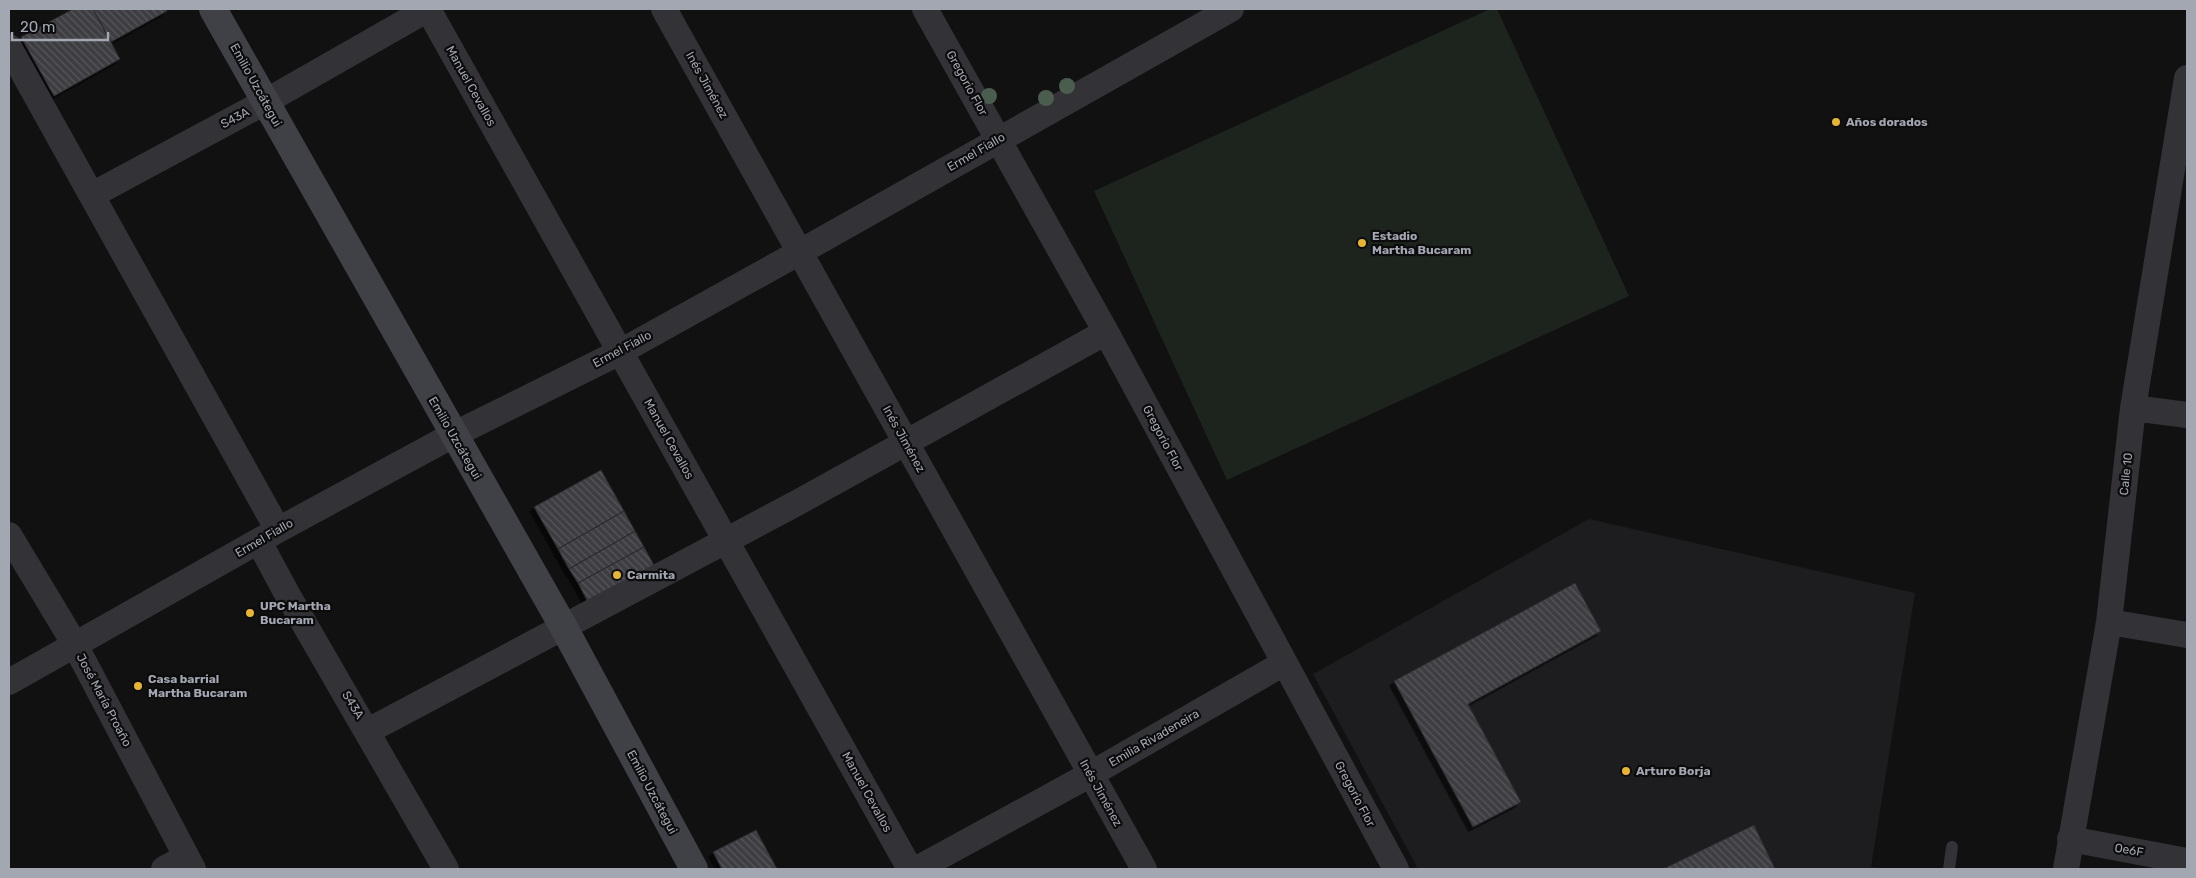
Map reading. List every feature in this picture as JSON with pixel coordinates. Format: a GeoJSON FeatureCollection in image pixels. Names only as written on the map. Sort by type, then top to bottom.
{"type":"FeatureCollection","features":[{"type":"Feature","properties":{"kind":"street","name":"Emilio Uzcátegui"},"geometry":{"type":"LineString","coordinates":[[213,9],[563,626],[694,869]]}},
{"type":"Feature","properties":{"kind":"street","name":"S43A"},"geometry":{"type":"LineString","coordinates":[[92,195],[266,102],[428,9]]}},
{"type":"Feature","properties":{"kind":"street","name":"Manuel Cevallos"},"geometry":{"type":"LineString","coordinates":[[428,9],[910,869]]}},
{"type":"Feature","properties":{"kind":"street","name":"Inés Jiménez"},"geometry":{"type":"LineString","coordinates":[[664,9],[1144,869]]}},
{"type":"Feature","properties":{"kind":"street","name":"Gregorio Flor"},"geometry":{"type":"LineString","coordinates":[[925,9],[1106,332],[1396,869]]}},
{"type":"Feature","properties":{"kind":"street","name":"Ermel Fiallo"},"geometry":{"type":"LineString","coordinates":[[9,682],[74,643],[453,435],[620,352],[1231,9]]}},
{"type":"Feature","properties":{"kind":"street","name":"S43A"},"geometry":{"type":"LineString","coordinates":[[9,47],[92,195],[268,536],[286,592],[446,869]]}},
{"type":"Feature","properties":{"kind":"street","name":"Calle 10"},"geometry":{"type":"LineString","coordinates":[[2066,869],[2109,622],[2134,408],[2187,78]]}},
{"type":"Feature","properties":{"kind":"street"},"geometry":{"type":"LineString","coordinates":[[368,731],[725,541],[1106,332]]}},
{"type":"Feature","properties":{"kind":"street"},"geometry":{"type":"LineString","coordinates":[[2134,408],[2187,415]]}},
{"type":"Feature","properties":{"kind":"street","name":"José María Proaño"},"geometry":{"type":"LineString","coordinates":[[9,535],[74,643],[189,863]]}},
{"type":"Feature","properties":{"kind":"street"},"geometry":{"type":"LineString","coordinates":[[2109,622],[2187,635]]}},
{"type":"Feature","properties":{"kind":"street","name":"Emilia Rivadeneira"},"geometry":{"type":"LineString","coordinates":[[917,869],[1091,774],[1284,663]]}},
{"type":"Feature","properties":{"kind":"street","name":"Oe6F"},"geometry":{"type":"LineString","coordinates":[[2070,839],[2187,860]]}},
{"type":"Feature","properties":{"kind":"street"},"geometry":{"type":"LineString","coordinates":[[164,869],[189,863]]}},
{"type":"Feature","properties":{"kind":"lane"},"geometry":{"type":"LineString","coordinates":[[1949,869],[1952,847]]}},
{"type":"Feature","properties":{"kind":"shaded area","name":"Estadio Martha Bucaram"},"geometry":{"type":"Polygon","coordinates":[[[1490,9],[1497,9],[1629,296],[1227,480],[1094,191],[1490,9]]]}},
{"type":"Feature","properties":{"kind":"shaded area","name":"Arturo Borja"},"geometry":{"type":"Polygon","coordinates":[[[1589,519],[1915,593],[1871,867],[1890,869],[1418,869],[1313,674],[1589,519]]]}},
{"type":"Feature","properties":{"kind":"building"},"geometry":{"type":"Polygon","coordinates":[[[73,9],[93,9],[120,59],[54,96],[21,37],[73,9]]]}},
{"type":"Feature","properties":{"kind":"building"},"geometry":{"type":"Polygon","coordinates":[[[93,9],[166,9],[167,11],[111,42],[93,9]]]}},
{"type":"Feature","properties":{"kind":"building"},"geometry":{"type":"Polygon","coordinates":[[[601,470],[624,511],[558,549],[534,507],[601,470]]]}},
{"type":"Feature","properties":{"kind":"building"},"geometry":{"type":"Polygon","coordinates":[[[624,511],[635,531],[569,569],[558,549],[624,511]]]}},
{"type":"Feature","properties":{"kind":"building"},"geometry":{"type":"Polygon","coordinates":[[[635,531],[644,547],[578,583],[569,569],[635,531]]]}},
{"type":"Feature","properties":{"kind":"building","name":"Carmita"},"geometry":{"type":"Polygon","coordinates":[[[644,547],[655,567],[589,604],[578,583],[644,547]]]}},
{"type":"Feature","properties":{"kind":"building"},"geometry":{"type":"Polygon","coordinates":[[[1575,583],[1601,631],[1468,704],[1521,802],[1473,827],[1394,681],[1575,583]]]}},
{"type":"Feature","properties":{"kind":"building"},"geometry":{"type":"Polygon","coordinates":[[[1754,825],[1775,869],[1663,869],[1754,825]]]}},
{"type":"Feature","properties":{"kind":"building"},"geometry":{"type":"Polygon","coordinates":[[[756,830],[777,869],[722,869],[713,852],[756,830]]]}},
{"type":"Feature","properties":{"kind":"place","name":"Años dorados"},"geometry":{"type":"Point","coordinates":[1836,122]}},
{"type":"Feature","properties":{"kind":"place","name":"Estadio Martha Bucaram"},"geometry":{"type":"Point","coordinates":[1362,243]}},
{"type":"Feature","properties":{"kind":"place","name":"Carmita"},"geometry":{"type":"Point","coordinates":[617,575]}},
{"type":"Feature","properties":{"kind":"place","name":"UPC Martha Bucaram"},"geometry":{"type":"Point","coordinates":[250,613]}},
{"type":"Feature","properties":{"kind":"place","name":"Casa barrial Martha Bucaram"},"geometry":{"type":"Point","coordinates":[138,686]}},
{"type":"Feature","properties":{"kind":"place","name":"Arturo Borja"},"geometry":{"type":"Point","coordinates":[1626,771]}}]}
